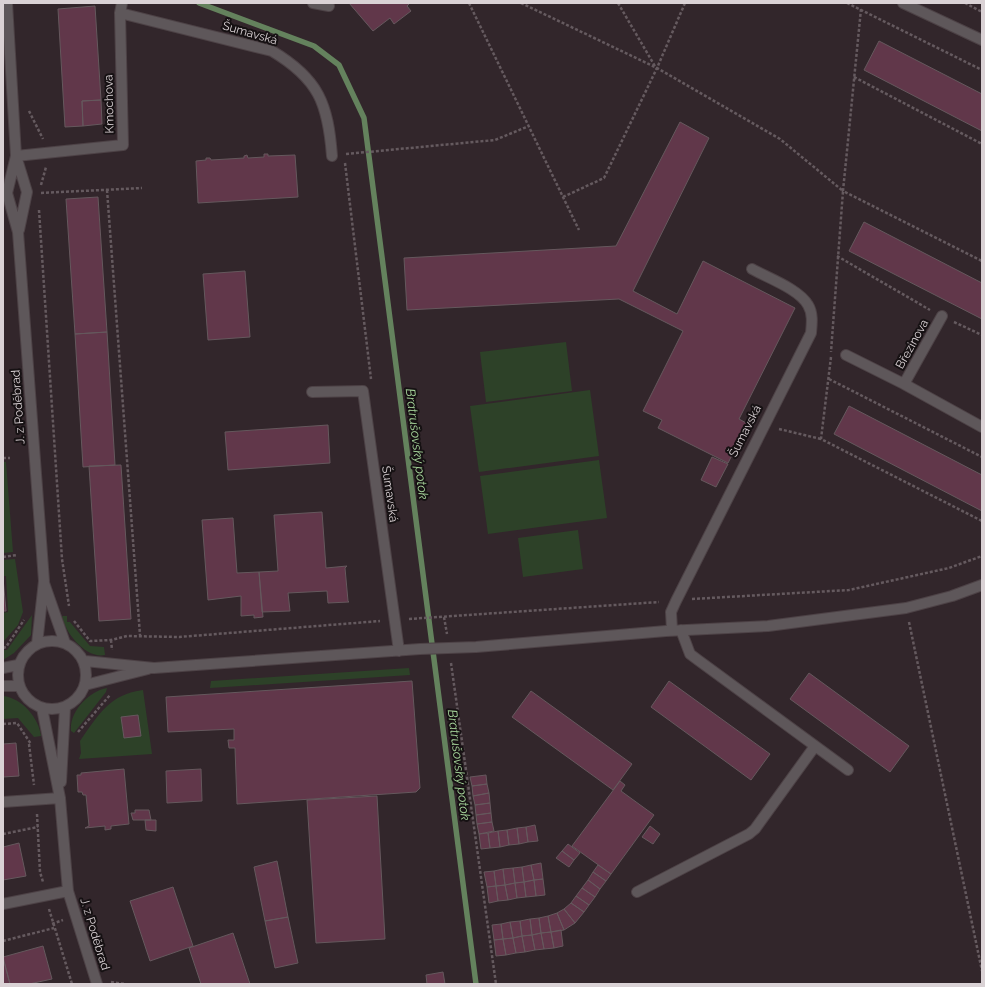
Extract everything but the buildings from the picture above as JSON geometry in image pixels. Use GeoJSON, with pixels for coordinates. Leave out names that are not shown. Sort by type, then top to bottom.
{"type":"FeatureCollection","features":[{"type":"Feature","properties":{"kind":"street","name":"J. z Poděbrad"},"geometry":{"type":"LineString","coordinates":[[8,3],[16,156],[27,192],[18,232]]}},
{"type":"Feature","properties":{"kind":"street"},"geometry":{"type":"LineString","coordinates":[[313,3],[329,6]]}},
{"type":"Feature","properties":{"kind":"street"},"geometry":{"type":"LineString","coordinates":[[903,3],[982,40]]}},
{"type":"Feature","properties":{"kind":"street","name":"Kmochova"},"geometry":{"type":"LineString","coordinates":[[16,156],[123,145],[121,8]]}},
{"type":"Feature","properties":{"kind":"street","name":"Šumavská"},"geometry":{"type":"LineString","coordinates":[[121,8],[272,51],[282,57],[303,74],[318,90],[326,111],[332,156]]}},
{"type":"Feature","properties":{"kind":"street","name":"J. z Poděbrad"},"geometry":{"type":"LineString","coordinates":[[16,156],[7,193],[18,232],[44,581],[37,644]]}},
{"type":"Feature","properties":{"kind":"street","name":"Šumavská"},"geometry":{"type":"LineString","coordinates":[[752,269],[801,295],[808,306],[812,318],[811,333],[763,424],[671,612],[677,630],[690,654],[848,770]]}},
{"type":"Feature","properties":{"kind":"street","name":"Březinova"},"geometry":{"type":"LineString","coordinates":[[904,384],[942,316]]}},
{"type":"Feature","properties":{"kind":"street","name":"Březinova"},"geometry":{"type":"LineString","coordinates":[[846,355],[904,384],[982,427]]}},
{"type":"Feature","properties":{"kind":"street","name":"Šumavská"},"geometry":{"type":"LineString","coordinates":[[312,392],[363,391],[399,651]]}},
{"type":"Feature","properties":{"kind":"street","name":"J. z Poděbrad"},"geometry":{"type":"LineString","coordinates":[[44,581],[65,643]]}},
{"type":"Feature","properties":{"kind":"street"},"geometry":{"type":"LineString","coordinates":[[84,661],[154,668],[420,649],[476,648],[677,630],[768,626],[906,608],[952,596],[982,585]]}},
{"type":"Feature","properties":{"kind":"street"},"geometry":{"type":"LineString","coordinates":[[48,641],[65,643],[72,646],[84,661],[86,668],[85,685],[73,702],[65,707],[54,710],[42,708],[32,704],[24,696],[19,686],[17,676],[18,666],[26,653],[37,644],[48,641]]}},
{"type":"Feature","properties":{"kind":"street"},"geometry":{"type":"LineString","coordinates":[[3,668],[18,666]]}},
{"type":"Feature","properties":{"kind":"street"},"geometry":{"type":"LineString","coordinates":[[85,685],[154,668]]}},
{"type":"Feature","properties":{"kind":"street"},"geometry":{"type":"LineString","coordinates":[[3,686],[19,686]]}},
{"type":"Feature","properties":{"kind":"street","name":"J. z Poděbrad"},"geometry":{"type":"LineString","coordinates":[[60,798],[65,707]]}},
{"type":"Feature","properties":{"kind":"street","name":"J. z Poděbrad"},"geometry":{"type":"LineString","coordinates":[[42,708],[60,798],[68,891],[97,984]]}},
{"type":"Feature","properties":{"kind":"street"},"geometry":{"type":"LineString","coordinates":[[637,892],[749,834],[762,822],[815,746]]}},
{"type":"Feature","properties":{"kind":"street"},"geometry":{"type":"LineString","coordinates":[[3,802],[60,798]]}},
{"type":"Feature","properties":{"kind":"street","name":"J. z Poděbrad"},"geometry":{"type":"LineString","coordinates":[[3,904],[68,891]]}},
{"type":"Feature","properties":{"kind":"path"},"geometry":{"type":"LineString","coordinates":[[469,3],[579,230]]}},
{"type":"Feature","properties":{"kind":"path"},"geometry":{"type":"LineString","coordinates":[[521,3],[657,68],[780,139],[843,191],[982,261]]}},
{"type":"Feature","properties":{"kind":"path"},"geometry":{"type":"LineString","coordinates":[[618,3],[657,68]]}},
{"type":"Feature","properties":{"kind":"path"},"geometry":{"type":"LineString","coordinates":[[563,197],[604,178],[657,68],[685,3]]}},
{"type":"Feature","properties":{"kind":"path"},"geometry":{"type":"LineString","coordinates":[[847,3],[852,4],[861,10],[982,70]]}},
{"type":"Feature","properties":{"kind":"path"},"geometry":{"type":"LineString","coordinates":[[965,3],[982,12]]}},
{"type":"Feature","properties":{"kind":"path"},"geometry":{"type":"LineString","coordinates":[[821,439],[829,379],[837,256],[861,10]]}},
{"type":"Feature","properties":{"kind":"path"},"geometry":{"type":"LineString","coordinates":[[854,77],[982,144]]}},
{"type":"Feature","properties":{"kind":"path"},"geometry":{"type":"LineString","coordinates":[[28,104],[29,111],[42,138],[48,160],[39,193],[39,200]]}},
{"type":"Feature","properties":{"kind":"path"},"geometry":{"type":"LineString","coordinates":[[355,154],[495,140],[528,126]]}},
{"type":"Feature","properties":{"kind":"path"},"geometry":{"type":"LineString","coordinates":[[39,193],[142,188]]}},
{"type":"Feature","properties":{"kind":"path"},"geometry":{"type":"LineString","coordinates":[[107,190],[140,635]]}},
{"type":"Feature","properties":{"kind":"path"},"geometry":{"type":"LineString","coordinates":[[39,208],[61,551],[69,612]]}},
{"type":"Feature","properties":{"kind":"path"},"geometry":{"type":"LineString","coordinates":[[837,256],[942,316],[982,336]]}},
{"type":"Feature","properties":{"kind":"path"},"geometry":{"type":"LineString","coordinates":[[829,379],[982,457]]}},
{"type":"Feature","properties":{"kind":"path"},"geometry":{"type":"LineString","coordinates":[[763,424],[821,439],[982,521]]}},
{"type":"Feature","properties":{"kind":"path"},"geometry":{"type":"LineString","coordinates":[[3,458],[10,458]]}},
{"type":"Feature","properties":{"kind":"path"},"geometry":{"type":"LineString","coordinates":[[3,557],[17,556]]}},
{"type":"Feature","properties":{"kind":"path"},"geometry":{"type":"LineString","coordinates":[[415,619],[849,590],[949,568],[982,556]]}},
{"type":"Feature","properties":{"kind":"path"},"geometry":{"type":"LineString","coordinates":[[906,608],[982,971]]}},
{"type":"Feature","properties":{"kind":"path"},"geometry":{"type":"LineString","coordinates":[[3,648],[6,647],[27,616]]}},
{"type":"Feature","properties":{"kind":"path"},"geometry":{"type":"LineString","coordinates":[[70,616],[90,641],[111,640],[127,636],[140,635],[179,637],[394,620]]}},
{"type":"Feature","properties":{"kind":"path"},"geometry":{"type":"LineString","coordinates":[[443,617],[447,638]]}},
{"type":"Feature","properties":{"kind":"path"},"geometry":{"type":"LineString","coordinates":[[450,661],[496,984]]}},
{"type":"Feature","properties":{"kind":"path"},"geometry":{"type":"LineString","coordinates":[[74,736],[105,698],[115,691]]}},
{"type":"Feature","properties":{"kind":"path"},"geometry":{"type":"LineString","coordinates":[[3,724],[17,723],[24,731],[30,744],[38,827],[40,872],[54,928],[72,984]]}},
{"type":"Feature","properties":{"kind":"path"},"geometry":{"type":"LineString","coordinates":[[30,744],[35,744]]}},
{"type":"Feature","properties":{"kind":"path"},"geometry":{"type":"LineString","coordinates":[[3,834],[38,827]]}},
{"type":"Feature","properties":{"kind":"path"},"geometry":{"type":"LineString","coordinates":[[3,941],[54,928]]}},
{"type":"Feature","properties":{"kind":"path"},"geometry":{"type":"LineString","coordinates":[[109,974],[112,983],[125,984]]}},
{"type":"Feature","properties":{"kind":"green space"},"geometry":{"type":"Polygon","coordinates":[[[566,342],[572,391],[486,402],[480,352],[566,342]]]}},
{"type":"Feature","properties":{"kind":"green space"},"geometry":{"type":"Polygon","coordinates":[[[590,390],[599,456],[479,472],[470,406],[590,390]]]}},
{"type":"Feature","properties":{"kind":"green space"},"geometry":{"type":"Polygon","coordinates":[[[599,460],[607,518],[488,534],[480,476],[599,460]]]}},
{"type":"Feature","properties":{"kind":"green space"},"geometry":{"type":"Polygon","coordinates":[[[3,462],[6,462],[13,552],[3,553],[3,462]]]}},
{"type":"Feature","properties":{"kind":"green space"},"geometry":{"type":"Polygon","coordinates":[[[578,530],[583,569],[523,577],[518,538],[578,530]]]}},
{"type":"Feature","properties":{"kind":"green space"},"geometry":{"type":"Polygon","coordinates":[[[15,559],[23,612],[18,625],[3,642],[3,613],[8,612],[6,576],[3,576],[3,560],[15,559]]]}},
{"type":"Feature","properties":{"kind":"green space"},"geometry":{"type":"Polygon","coordinates":[[[32,615],[31,635],[14,653],[3,660],[3,650],[7,650],[32,615]]]}},
{"type":"Feature","properties":{"kind":"green space"},"geometry":{"type":"Polygon","coordinates":[[[62,616],[67,616],[67,622],[70,622],[90,646],[104,647],[105,655],[91,653],[84,649],[67,630],[62,616]]]}},
{"type":"Feature","properties":{"kind":"green space"},"geometry":{"type":"Polygon","coordinates":[[[409,668],[410,675],[210,688],[211,681],[409,668]]]}},
{"type":"Feature","properties":{"kind":"green space"},"geometry":{"type":"Polygon","coordinates":[[[107,688],[106,692],[74,733],[71,731],[73,717],[87,698],[100,690],[107,688]]]}},
{"type":"Feature","properties":{"kind":"green space"},"geometry":{"type":"Polygon","coordinates":[[[143,690],[152,754],[79,759],[81,753],[80,741],[99,714],[113,701],[122,696],[143,690]]]}},
{"type":"Feature","properties":{"kind":"green space"},"geometry":{"type":"Polygon","coordinates":[[[3,696],[17,701],[28,710],[37,722],[41,736],[34,737],[18,718],[3,719],[3,696]]]}},
{"type":"Feature","properties":{"kind":"waterway","name":"Bratrušovský potok"},"geometry":{"type":"LineString","coordinates":[[199,3],[314,46],[339,65],[364,118],[476,984]]}}]}
